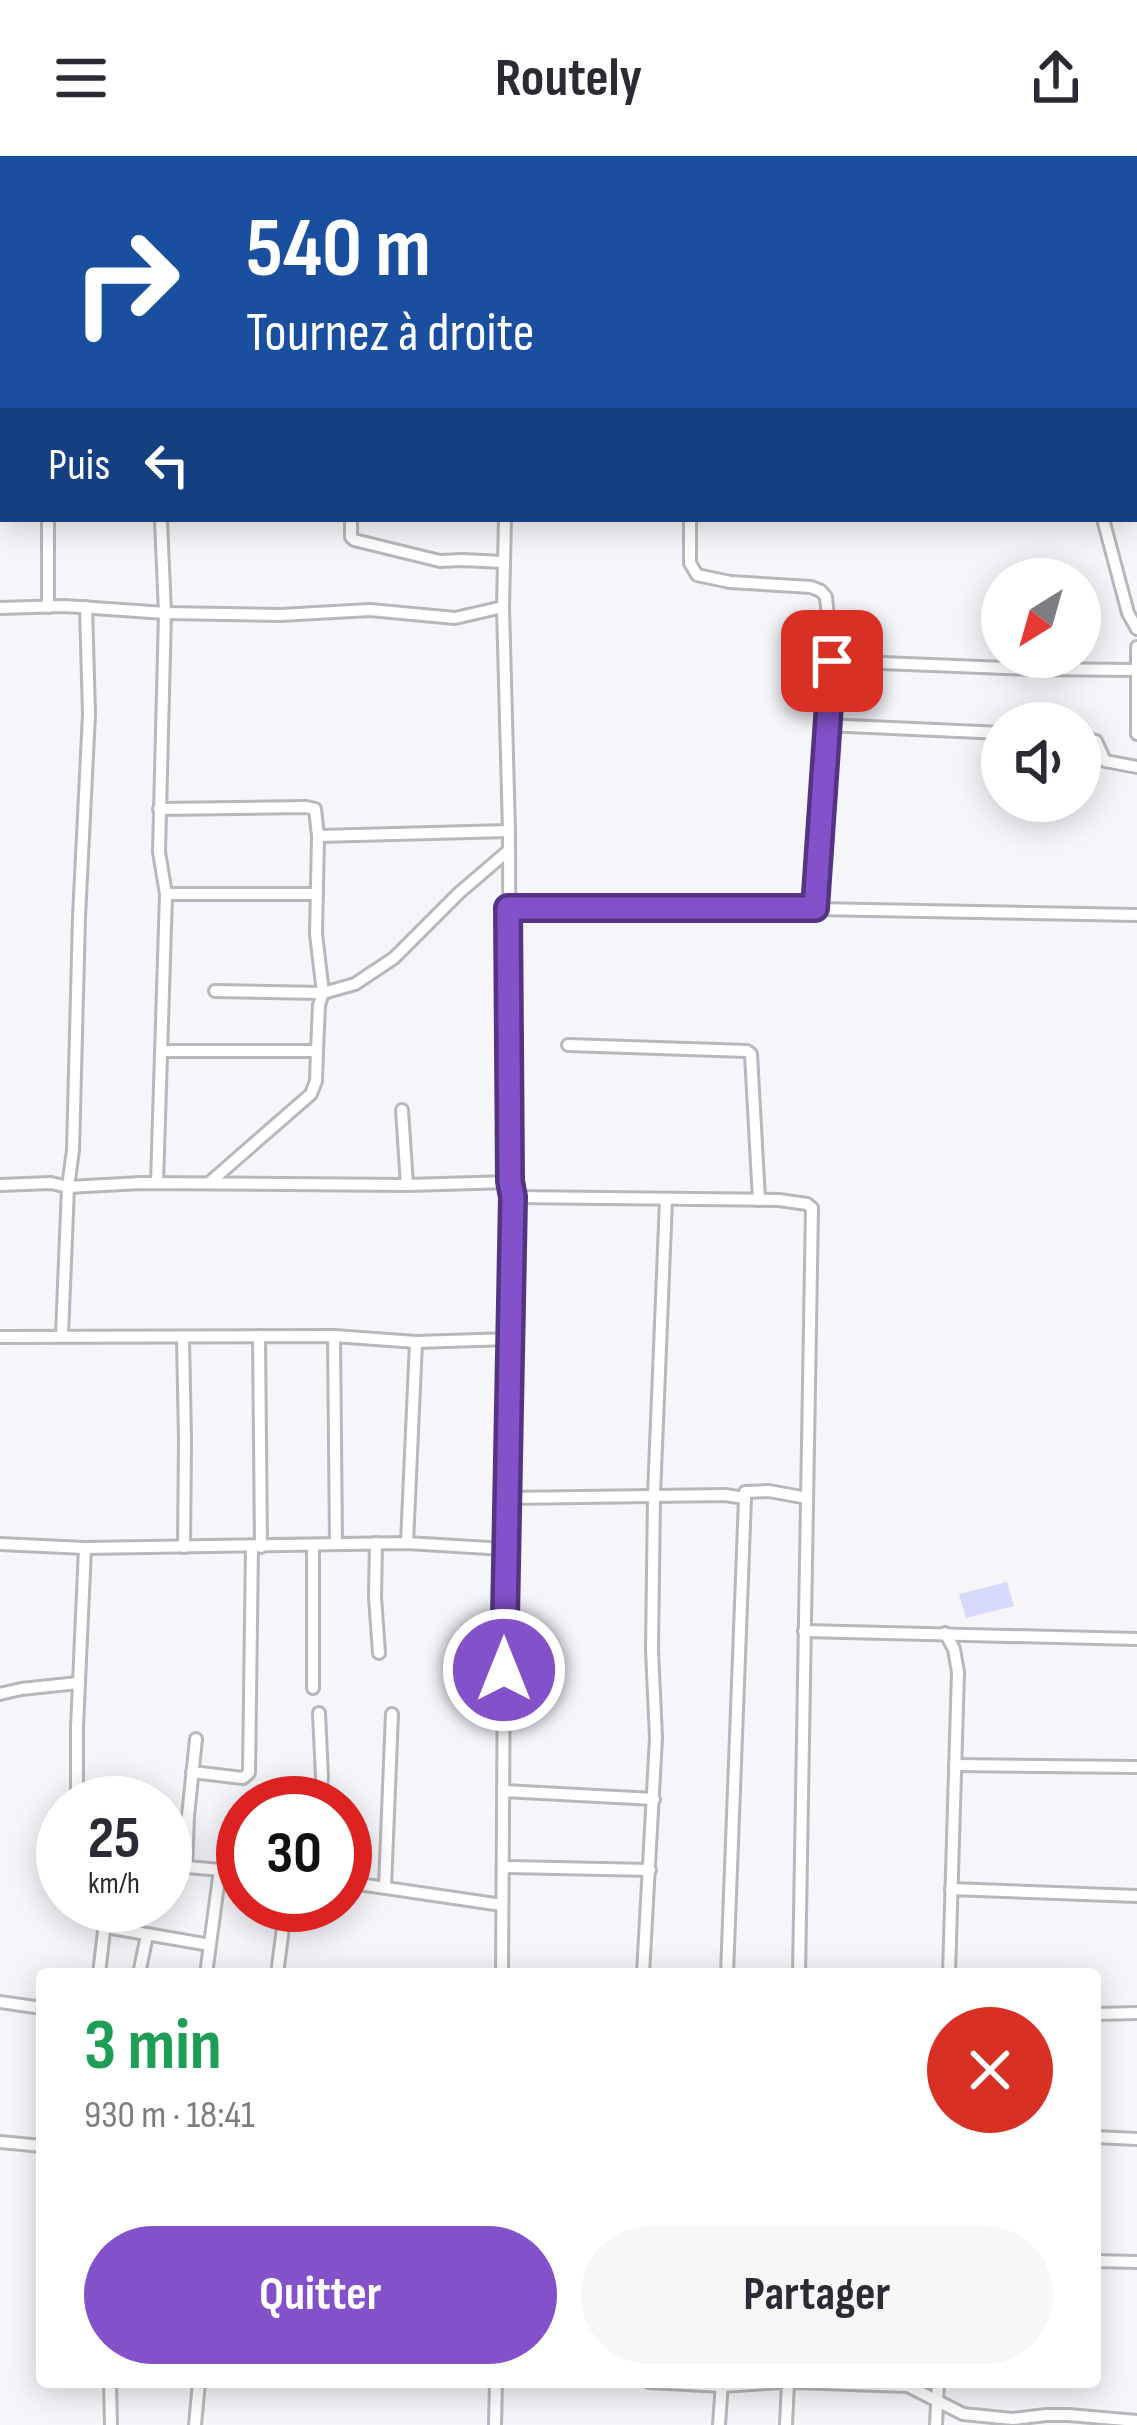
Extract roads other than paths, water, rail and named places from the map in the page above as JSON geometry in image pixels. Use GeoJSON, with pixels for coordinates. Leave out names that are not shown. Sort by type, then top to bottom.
{"type":"FeatureCollection","features":[{"type":"Feature","properties":{"kind":"street"},"geometry":{"type":"LineString","coordinates":[[48,522],[48,607]]}},
{"type":"Feature","properties":{"kind":"street"},"geometry":{"type":"LineString","coordinates":[[157,1183],[166,894],[158,852],[165,613],[161,522]]}},
{"type":"Feature","properties":{"kind":"street"},"geometry":{"type":"LineString","coordinates":[[351,522],[354,541],[440,561],[504,562]]}},
{"type":"Feature","properties":{"kind":"street"},"geometry":{"type":"LineString","coordinates":[[502,1968],[505,1498],[513,1197],[503,607],[506,522]]}},
{"type":"Feature","properties":{"kind":"street"},"geometry":{"type":"LineString","coordinates":[[690,522],[690,563],[701,577],[803,586],[826,597],[832,661],[815,908]]}},
{"type":"Feature","properties":{"kind":"street"},"geometry":{"type":"LineString","coordinates":[[1104,522],[1128,613],[1137,629]]}},
{"type":"Feature","properties":{"kind":"street"},"geometry":{"type":"LineString","coordinates":[[0,608],[280,615],[370,610],[455,618],[503,607]]}},
{"type":"Feature","properties":{"kind":"street"},"geometry":{"type":"LineString","coordinates":[[62,1335],[89,714],[86,608]]}},
{"type":"Feature","properties":{"kind":"street"},"geometry":{"type":"LineString","coordinates":[[1137,647],[1137,734]]}},
{"type":"Feature","properties":{"kind":"street"},"geometry":{"type":"LineString","coordinates":[[832,661],[1136,670]]}},
{"type":"Feature","properties":{"kind":"street"},"geometry":{"type":"LineString","coordinates":[[825,725],[981,732]]}},
{"type":"Feature","properties":{"kind":"street"},"geometry":{"type":"LineString","coordinates":[[1101,757],[1137,767]]}},
{"type":"Feature","properties":{"kind":"street"},"geometry":{"type":"LineString","coordinates":[[159,808],[311,807],[317,812],[316,934],[322,993],[316,1082],[311,1094],[209,1184]]}},
{"type":"Feature","properties":{"kind":"street"},"geometry":{"type":"LineString","coordinates":[[318,836],[508,831]]}},
{"type":"Feature","properties":{"kind":"street"},"geometry":{"type":"LineString","coordinates":[[215,991],[322,993],[355,984],[394,958],[508,851]]}},
{"type":"Feature","properties":{"kind":"street"},"geometry":{"type":"LineString","coordinates":[[166,894],[317,893]]}},
{"type":"Feature","properties":{"kind":"street"},"geometry":{"type":"LineString","coordinates":[[508,908],[1137,915]]}},
{"type":"Feature","properties":{"kind":"street"},"geometry":{"type":"LineString","coordinates":[[568,1046],[751,1054],[759,1200]]}},
{"type":"Feature","properties":{"kind":"street"},"geometry":{"type":"LineString","coordinates":[[161,1051],[317,1052]]}},
{"type":"Feature","properties":{"kind":"street"},"geometry":{"type":"LineString","coordinates":[[402,1110],[407,1185]]}},
{"type":"Feature","properties":{"kind":"street"},"geometry":{"type":"LineString","coordinates":[[0,1185],[510,1181]]}},
{"type":"Feature","properties":{"kind":"street"},"geometry":{"type":"LineString","coordinates":[[513,1197],[759,1200],[807,1204],[813,1211],[799,1968]]}},
{"type":"Feature","properties":{"kind":"street"},"geometry":{"type":"LineString","coordinates":[[643,1968],[656,1738],[654,1495],[666,1200]]}},
{"type":"Feature","properties":{"kind":"street"},"geometry":{"type":"LineString","coordinates":[[192,1772],[243,1778],[249,1773],[259,1336]]}},
{"type":"Feature","properties":{"kind":"street"},"geometry":{"type":"LineString","coordinates":[[334,1336],[336,1544]]}},
{"type":"Feature","properties":{"kind":"street"},"geometry":{"type":"LineString","coordinates":[[0,1337],[510,1339]]}},
{"type":"Feature","properties":{"kind":"street"},"geometry":{"type":"LineString","coordinates":[[183,1338],[184,1547]]}},
{"type":"Feature","properties":{"kind":"street"},"geometry":{"type":"LineString","coordinates":[[407,1543],[416,1342]]}},
{"type":"Feature","properties":{"kind":"street"},"geometry":{"type":"LineString","coordinates":[[728,1968],[745,1492],[807,1498]]}},
{"type":"Feature","properties":{"kind":"street"},"geometry":{"type":"LineString","coordinates":[[505,1498],[745,1498]]}},
{"type":"Feature","properties":{"kind":"street"},"geometry":{"type":"LineString","coordinates":[[376,1543],[379,1653]]}},
{"type":"Feature","properties":{"kind":"street"},"geometry":{"type":"LineString","coordinates":[[0,1544],[85,1548],[407,1543],[505,1549]]}},
{"type":"Feature","properties":{"kind":"street"},"geometry":{"type":"LineString","coordinates":[[313,1545],[313,1688]]}},
{"type":"Feature","properties":{"kind":"street"},"geometry":{"type":"LineString","coordinates":[[77,1776],[85,1548]]}},
{"type":"Feature","properties":{"kind":"street"},"geometry":{"type":"LineString","coordinates":[[804,1631],[1137,1639]]}},
{"type":"Feature","properties":{"kind":"street"},"geometry":{"type":"LineString","coordinates":[[945,1633],[958,1672],[949,1968]]}},
{"type":"Feature","properties":{"kind":"street"},"geometry":{"type":"LineString","coordinates":[[0,1694],[79,1683]]}},
{"type":"Feature","properties":{"kind":"street"},"geometry":{"type":"LineString","coordinates":[[319,1713],[322,1776]]}},
{"type":"Feature","properties":{"kind":"street"},"geometry":{"type":"LineString","coordinates":[[385,1887],[392,1714]]}},
{"type":"Feature","properties":{"kind":"street"},"geometry":{"type":"LineString","coordinates":[[192,1776],[196,1739]]}},
{"type":"Feature","properties":{"kind":"street"},"geometry":{"type":"LineString","coordinates":[[955,1765],[1137,1767]]}},
{"type":"Feature","properties":{"kind":"street"},"geometry":{"type":"LineString","coordinates":[[503,1790],[654,1799]]}},
{"type":"Feature","properties":{"kind":"street"},"geometry":{"type":"LineString","coordinates":[[503,1867],[650,1870]]}},
{"type":"Feature","properties":{"kind":"street"},"geometry":{"type":"LineString","coordinates":[[372,1885],[502,1905]]}},
{"type":"Feature","properties":{"kind":"street"},"geometry":{"type":"LineString","coordinates":[[951,1889],[1137,1896]]}},
{"type":"Feature","properties":{"kind":"street"},"geometry":{"type":"LineString","coordinates":[[207,1968],[216,1900]]}},
{"type":"Feature","properties":{"kind":"street"},"geometry":{"type":"LineString","coordinates":[[100,1968],[105,1932]]}},
{"type":"Feature","properties":{"kind":"street"},"geometry":{"type":"LineString","coordinates":[[132,1932],[210,1945]]}},
{"type":"Feature","properties":{"kind":"street"},"geometry":{"type":"LineString","coordinates":[[278,1968],[282,1932]]}},
{"type":"Feature","properties":{"kind":"street"},"geometry":{"type":"LineString","coordinates":[[140,1968],[147,1935]]}},
{"type":"Feature","properties":{"kind":"street"},"geometry":{"type":"LineString","coordinates":[[0,2002],[36,2007]]}},
{"type":"Feature","properties":{"kind":"street"},"geometry":{"type":"LineString","coordinates":[[1101,2014],[1137,2013]]}},
{"type":"Feature","properties":{"kind":"street"},"geometry":{"type":"LineString","coordinates":[[1101,2137],[1137,2139]]}},
{"type":"Feature","properties":{"kind":"street"},"geometry":{"type":"LineString","coordinates":[[0,2142],[36,2145]]}},
{"type":"Feature","properties":{"kind":"street"},"geometry":{"type":"LineString","coordinates":[[1101,2261],[1137,2262]]}},
{"type":"Feature","properties":{"kind":"street"},"geometry":{"type":"LineString","coordinates":[[110,2388],[111,2425]]}},
{"type":"Feature","properties":{"kind":"street"},"geometry":{"type":"LineString","coordinates":[[194,2425],[198,2388]]}},
{"type":"Feature","properties":{"kind":"street"},"geometry":{"type":"LineString","coordinates":[[495,2425],[496,2388]]}},
{"type":"Feature","properties":{"kind":"street"},"geometry":{"type":"LineString","coordinates":[[719,2425],[722,2388]]}},
{"type":"Feature","properties":{"kind":"street"},"geometry":{"type":"LineString","coordinates":[[786,2425],[788,2388]]}},
{"type":"Feature","properties":{"kind":"street"},"geometry":{"type":"LineString","coordinates":[[912,2388],[963,2414],[1137,2421]]}},
{"type":"Feature","properties":{"kind":"street"},"geometry":{"type":"LineString","coordinates":[[936,2425],[938,2388]]}}]}
